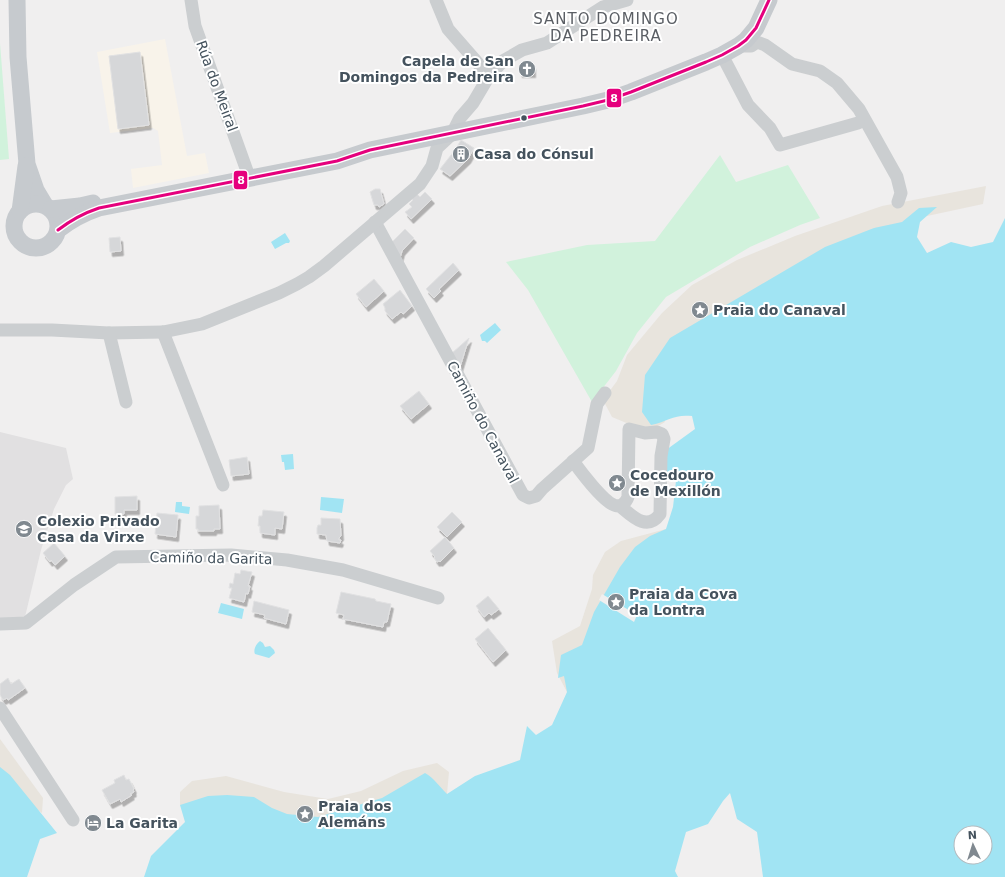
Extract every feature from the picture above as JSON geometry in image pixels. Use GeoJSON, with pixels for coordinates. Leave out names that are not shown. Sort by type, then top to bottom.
{"type":"FeatureCollection","features":[{"type":"Feature","properties":{"kind":"main road"},"geometry":{"type":"LineString","coordinates":[[0,231],[28,246],[35,248],[43,247],[50,243],[58,230],[56,215],[48,207],[36,190],[27,164],[18,57],[17,0]]}},
{"type":"Feature","properties":{"kind":"main road"},"geometry":{"type":"LineString","coordinates":[[12,216],[30,204],[38,204],[48,207],[80,206],[176,189],[278,168],[285,163],[332,154],[370,150],[452,134],[608,100],[722,55],[742,43],[756,28],[769,0]]}},
{"type":"Feature","properties":{"kind":"main road"},"geometry":{"type":"LineString","coordinates":[[239,175],[337,161],[370,150]]}},
{"type":"Feature","properties":{"kind":"main road"},"geometry":{"type":"LineString","coordinates":[[19,240],[14,229],[12,216],[27,164]]}},
{"type":"Feature","properties":{"kind":"main road"},"geometry":{"type":"LineString","coordinates":[[58,230],[84,213],[99,208],[137,201],[176,189]]}},
{"type":"Feature","properties":{"kind":"street","name":"Rúa do Meiral"},"geometry":{"type":"LineString","coordinates":[[191,0],[196,26],[239,175]]}},
{"type":"Feature","properties":{"kind":"street"},"geometry":{"type":"LineString","coordinates":[[436,0],[448,29],[489,76]]}},
{"type":"Feature","properties":{"kind":"street"},"geometry":{"type":"LineString","coordinates":[[0,330],[45,330],[109,333],[163,332],[202,324],[297,284],[324,266],[420,184],[432,166],[438,148],[452,134],[460,118],[473,104],[489,76],[503,61],[522,50],[547,43],[603,7],[627,0]]}},
{"type":"Feature","properties":{"kind":"street"},"geometry":{"type":"LineString","coordinates":[[742,43],[751,46],[757,42],[765,45],[792,64],[820,71],[837,83],[859,109],[897,177],[901,193],[898,202]]}},
{"type":"Feature","properties":{"kind":"street"},"geometry":{"type":"LineString","coordinates":[[722,55],[748,105],[770,128],[780,145],[858,123]]}},
{"type":"Feature","properties":{"kind":"street","name":"Camiño do Canaval"},"geometry":{"type":"LineString","coordinates":[[375,222],[523,495],[530,498],[536,496],[588,448],[597,404],[605,392]]}},
{"type":"Feature","properties":{"kind":"street"},"geometry":{"type":"LineString","coordinates":[[163,332],[224,485]]}},
{"type":"Feature","properties":{"kind":"street"},"geometry":{"type":"LineString","coordinates":[[109,333],[126,402]]}},
{"type":"Feature","properties":{"kind":"street"},"geometry":{"type":"LineString","coordinates":[[573,461],[588,481],[606,499],[614,506],[620,506],[626,503],[628,497],[629,430],[645,433],[657,432],[662,434],[664,439],[661,456],[660,514],[656,520],[647,523],[633,518],[620,506]]}},
{"type":"Feature","properties":{"kind":"street","name":"Camiño da Garita"},"geometry":{"type":"LineString","coordinates":[[0,624],[26,623],[74,585],[116,557],[231,555],[287,560],[343,570],[438,598]]}},
{"type":"Feature","properties":{"kind":"street"},"geometry":{"type":"LineString","coordinates":[[0,708],[73,820]]}},
{"type":"Feature","properties":{"kind":"shaded area"},"geometry":{"type":"Polygon","coordinates":[[[165,39],[187,156],[205,153],[209,173],[133,188],[131,169],[162,165],[158,131],[153,128],[110,133],[97,52],[165,39]]]}},
{"type":"Feature","properties":{"kind":"shaded area","name":"Colexio Privado Casa da Virxe"},"geometry":{"type":"Polygon","coordinates":[[[0,432],[66,448],[73,479],[66,485],[54,509],[41,550],[24,621],[0,621],[0,432]]]}},
{"type":"Feature","properties":{"kind":"green space"},"geometry":{"type":"Polygon","coordinates":[[[0,43],[9,159],[0,160],[0,43]]]}},
{"type":"Feature","properties":{"kind":"green space"},"geometry":{"type":"Polygon","coordinates":[[[720,155],[736,182],[788,165],[820,218],[750,247],[666,297],[637,333],[616,371],[592,402],[528,290],[506,262],[587,245],[655,241],[720,155]]]}},
{"type":"Feature","properties":{"kind":"sand","name":"Praia do Canaval"},"geometry":{"type":"Polygon","coordinates":[[[986,186],[983,204],[913,219],[658,401],[665,422],[648,432],[612,417],[603,400],[617,381],[627,355],[662,313],[692,285],[737,260],[795,236],[882,206],[986,186]]]}},
{"type":"Feature","properties":{"kind":"sand","name":"Praia da Cova da Lontra"},"geometry":{"type":"Polygon","coordinates":[[[666,529],[567,692],[557,673],[552,641],[580,626],[592,589],[593,575],[605,552],[621,541],[666,529]]]}},
{"type":"Feature","properties":{"kind":"sand"},"geometry":{"type":"Polygon","coordinates":[[[0,739],[43,798],[42,813],[0,781],[0,739]]]}},
{"type":"Feature","properties":{"kind":"sand","name":"Praia dos Alemáns"},"geometry":{"type":"Polygon","coordinates":[[[437,763],[449,772],[447,794],[359,848],[180,805],[180,792],[192,781],[226,776],[284,792],[328,799],[361,791],[403,771],[437,763]]]}},
{"type":"Feature","properties":{"kind":"water"},"geometry":{"type":"Polygon","coordinates":[[[937,207],[920,222],[917,237],[927,253],[951,242],[971,247],[993,242],[1005,218],[1005,877],[763,877],[757,832],[737,819],[730,793],[708,824],[686,832],[675,871],[678,877],[144,877],[151,856],[185,822],[180,805],[208,796],[227,795],[254,797],[272,808],[287,814],[318,817],[382,798],[425,773],[447,794],[475,776],[520,760],[527,726],[536,735],[552,725],[567,692],[564,676],[558,678],[561,655],[582,645],[594,612],[620,567],[635,547],[650,536],[666,529],[673,507],[676,481],[661,471],[666,450],[695,429],[692,416],[676,417],[651,425],[642,412],[645,375],[670,338],[825,247],[874,228],[902,222],[919,208],[937,207]]]}},
{"type":"Feature","properties":{"kind":"water"},"geometry":{"type":"Polygon","coordinates":[[[285,233],[290,241],[289,243],[275,249],[271,242],[285,233]]]}},
{"type":"Feature","properties":{"kind":"water"},"geometry":{"type":"Polygon","coordinates":[[[495,323],[501,330],[487,343],[482,341],[480,335],[495,323]]]}},
{"type":"Feature","properties":{"kind":"water"},"geometry":{"type":"Polygon","coordinates":[[[293,454],[294,469],[285,470],[281,455],[293,454]]]}},
{"type":"Feature","properties":{"kind":"water"},"geometry":{"type":"Polygon","coordinates":[[[321,497],[344,499],[342,513],[320,510],[321,497]]]}},
{"type":"Feature","properties":{"kind":"water"},"geometry":{"type":"Polygon","coordinates":[[[176,502],[182,502],[182,506],[190,507],[189,514],[175,512],[176,502]]]}},
{"type":"Feature","properties":{"kind":"water"},"geometry":{"type":"Polygon","coordinates":[[[221,603],[244,609],[242,619],[218,613],[221,603]]]}},
{"type":"Feature","properties":{"kind":"water"},"geometry":{"type":"Polygon","coordinates":[[[260,641],[265,647],[270,646],[274,650],[275,653],[269,658],[255,654],[255,647],[260,641]]]}},
{"type":"Feature","properties":{"kind":"water"},"geometry":{"type":"Polygon","coordinates":[[[0,767],[10,775],[57,833],[40,839],[27,877],[0,877],[0,767]]]}},
{"type":"Feature","properties":{"kind":"pier"},"geometry":{"type":"Polygon","coordinates":[[[602,594],[637,615],[634,622],[599,600],[602,594]]]}},
{"type":"Feature","properties":{"kind":"building"},"geometry":{"type":"Polygon","coordinates":[[[140,52],[149,125],[118,129],[109,56],[140,52]]]}},
{"type":"Feature","properties":{"kind":"building","name":"Capela de San Domingos da Pedreira"},"geometry":{"type":"Polygon","coordinates":[[[520,65],[533,65],[533,73],[520,73],[520,65]]]}},
{"type":"Feature","properties":{"kind":"building","name":"Casa do Cónsul"},"geometry":{"type":"Polygon","coordinates":[[[461,140],[474,148],[468,159],[450,176],[440,169],[461,140]]]}},
{"type":"Feature","properties":{"kind":"building"},"geometry":{"type":"Polygon","coordinates":[[[375,189],[380,189],[384,204],[379,207],[378,205],[374,205],[370,192],[375,189]]]}},
{"type":"Feature","properties":{"kind":"building"},"geometry":{"type":"Polygon","coordinates":[[[425,192],[432,199],[411,219],[405,212],[412,207],[409,204],[417,194],[420,197],[425,192]]]}},
{"type":"Feature","properties":{"kind":"building"},"geometry":{"type":"Polygon","coordinates":[[[405,229],[414,238],[402,251],[400,258],[392,242],[405,229]]]}},
{"type":"Feature","properties":{"kind":"building"},"geometry":{"type":"Polygon","coordinates":[[[120,237],[121,251],[110,252],[109,238],[120,237]]]}},
{"type":"Feature","properties":{"kind":"building"},"geometry":{"type":"Polygon","coordinates":[[[453,263],[459,270],[439,289],[441,291],[434,298],[426,289],[453,263]]]}},
{"type":"Feature","properties":{"kind":"building"},"geometry":{"type":"Polygon","coordinates":[[[374,279],[384,291],[366,307],[356,294],[374,279]]]}},
{"type":"Feature","properties":{"kind":"building"},"geometry":{"type":"Polygon","coordinates":[[[400,290],[412,306],[403,314],[401,312],[392,319],[385,311],[383,304],[400,290]]]}},
{"type":"Feature","properties":{"kind":"building"},"geometry":{"type":"Polygon","coordinates":[[[469,338],[460,367],[452,353],[469,338]]]}},
{"type":"Feature","properties":{"kind":"building"},"geometry":{"type":"Polygon","coordinates":[[[419,391],[429,404],[411,419],[400,406],[419,391]]]}},
{"type":"Feature","properties":{"kind":"building"},"geometry":{"type":"Polygon","coordinates":[[[247,457],[249,474],[231,476],[229,460],[247,457]]]}},
{"type":"Feature","properties":{"kind":"building"},"geometry":{"type":"Polygon","coordinates":[[[137,496],[137,510],[124,510],[124,514],[115,514],[115,497],[137,496]]]}},
{"type":"Feature","properties":{"kind":"building"},"geometry":{"type":"Polygon","coordinates":[[[219,505],[220,529],[214,529],[214,531],[198,531],[198,529],[196,529],[196,516],[199,516],[199,506],[219,505]]]}},
{"type":"Feature","properties":{"kind":"building"},"geometry":{"type":"Polygon","coordinates":[[[263,510],[284,512],[282,529],[275,528],[275,535],[260,533],[260,526],[258,526],[259,516],[262,516],[263,510]]]}},
{"type":"Feature","properties":{"kind":"building"},"geometry":{"type":"Polygon","coordinates":[[[452,512],[462,522],[447,537],[437,527],[452,512]]]}},
{"type":"Feature","properties":{"kind":"building"},"geometry":{"type":"Polygon","coordinates":[[[157,513],[178,515],[176,537],[155,534],[157,513]]]}},
{"type":"Feature","properties":{"kind":"building"},"geometry":{"type":"Polygon","coordinates":[[[321,518],[340,519],[340,543],[327,541],[326,535],[317,534],[318,525],[321,525],[321,518]]]}},
{"type":"Feature","properties":{"kind":"building"},"geometry":{"type":"Polygon","coordinates":[[[445,537],[454,548],[440,562],[437,562],[430,551],[445,537]]]}},
{"type":"Feature","properties":{"kind":"building"},"geometry":{"type":"Polygon","coordinates":[[[54,543],[65,556],[55,565],[51,560],[50,562],[43,553],[54,543]]]}},
{"type":"Feature","properties":{"kind":"building"},"geometry":{"type":"Polygon","coordinates":[[[241,570],[252,572],[248,586],[250,586],[248,594],[246,593],[244,602],[229,598],[232,588],[229,588],[230,583],[233,584],[235,573],[240,574],[241,570]]]}},
{"type":"Feature","properties":{"kind":"building"},"geometry":{"type":"Polygon","coordinates":[[[341,592],[391,604],[387,622],[384,622],[383,627],[343,619],[344,615],[336,613],[341,592]]]}},
{"type":"Feature","properties":{"kind":"building"},"geometry":{"type":"Polygon","coordinates":[[[488,596],[499,609],[491,615],[489,613],[484,617],[476,606],[488,596]]]}},
{"type":"Feature","properties":{"kind":"building"},"geometry":{"type":"Polygon","coordinates":[[[254,601],[289,610],[286,624],[264,618],[265,615],[252,612],[254,601]]]}},
{"type":"Feature","properties":{"kind":"building"},"geometry":{"type":"Polygon","coordinates":[[[488,628],[506,650],[493,662],[475,639],[488,628]]]}},
{"type":"Feature","properties":{"kind":"building"},"geometry":{"type":"Polygon","coordinates":[[[8,678],[11,684],[19,679],[25,688],[8,700],[7,698],[3,700],[0,695],[0,684],[8,678]]]}},
{"type":"Feature","properties":{"kind":"building"},"geometry":{"type":"Polygon","coordinates":[[[124,775],[126,780],[129,779],[134,792],[121,802],[120,799],[110,804],[102,790],[115,783],[114,780],[124,775]]]}},
{"type":"Feature","properties":{"kind":"transit line","name":"8"},"geometry":{"type":"LineString","coordinates":[[58,230],[78,217],[99,208],[337,161],[370,150],[608,100],[706,62],[738,46],[746,40],[756,28],[769,0]]}},
{"type":"Feature","properties":{"kind":"place","name":"Capela de San Domingos da Pedreira"},"geometry":{"type":"Point","coordinates":[527,69]}},
{"type":"Feature","properties":{"kind":"place","name":"Casa do Cónsul"},"geometry":{"type":"Point","coordinates":[461,154]}},
{"type":"Feature","properties":{"kind":"place","name":"Praia do Canaval"},"geometry":{"type":"Point","coordinates":[700,310]}},
{"type":"Feature","properties":{"kind":"place","name":"Cocedouro de Mexillón"},"geometry":{"type":"Point","coordinates":[617,483]}},
{"type":"Feature","properties":{"kind":"place","name":"Colexio Privado Casa da Virxe"},"geometry":{"type":"Point","coordinates":[24,529]}},
{"type":"Feature","properties":{"kind":"place","name":"Praia da Cova da Lontra"},"geometry":{"type":"Point","coordinates":[616,602]}},
{"type":"Feature","properties":{"kind":"place","name":"Praia dos Alemáns"},"geometry":{"type":"Point","coordinates":[305,814]}},
{"type":"Feature","properties":{"kind":"place","name":"La Garita"},"geometry":{"type":"Point","coordinates":[93,823]}},
{"type":"Feature","properties":{"kind":"district","name":"SANTO DOMINGO DA PEDREIRA"},"geometry":{"type":"Point","coordinates":[606,28]}}]}
